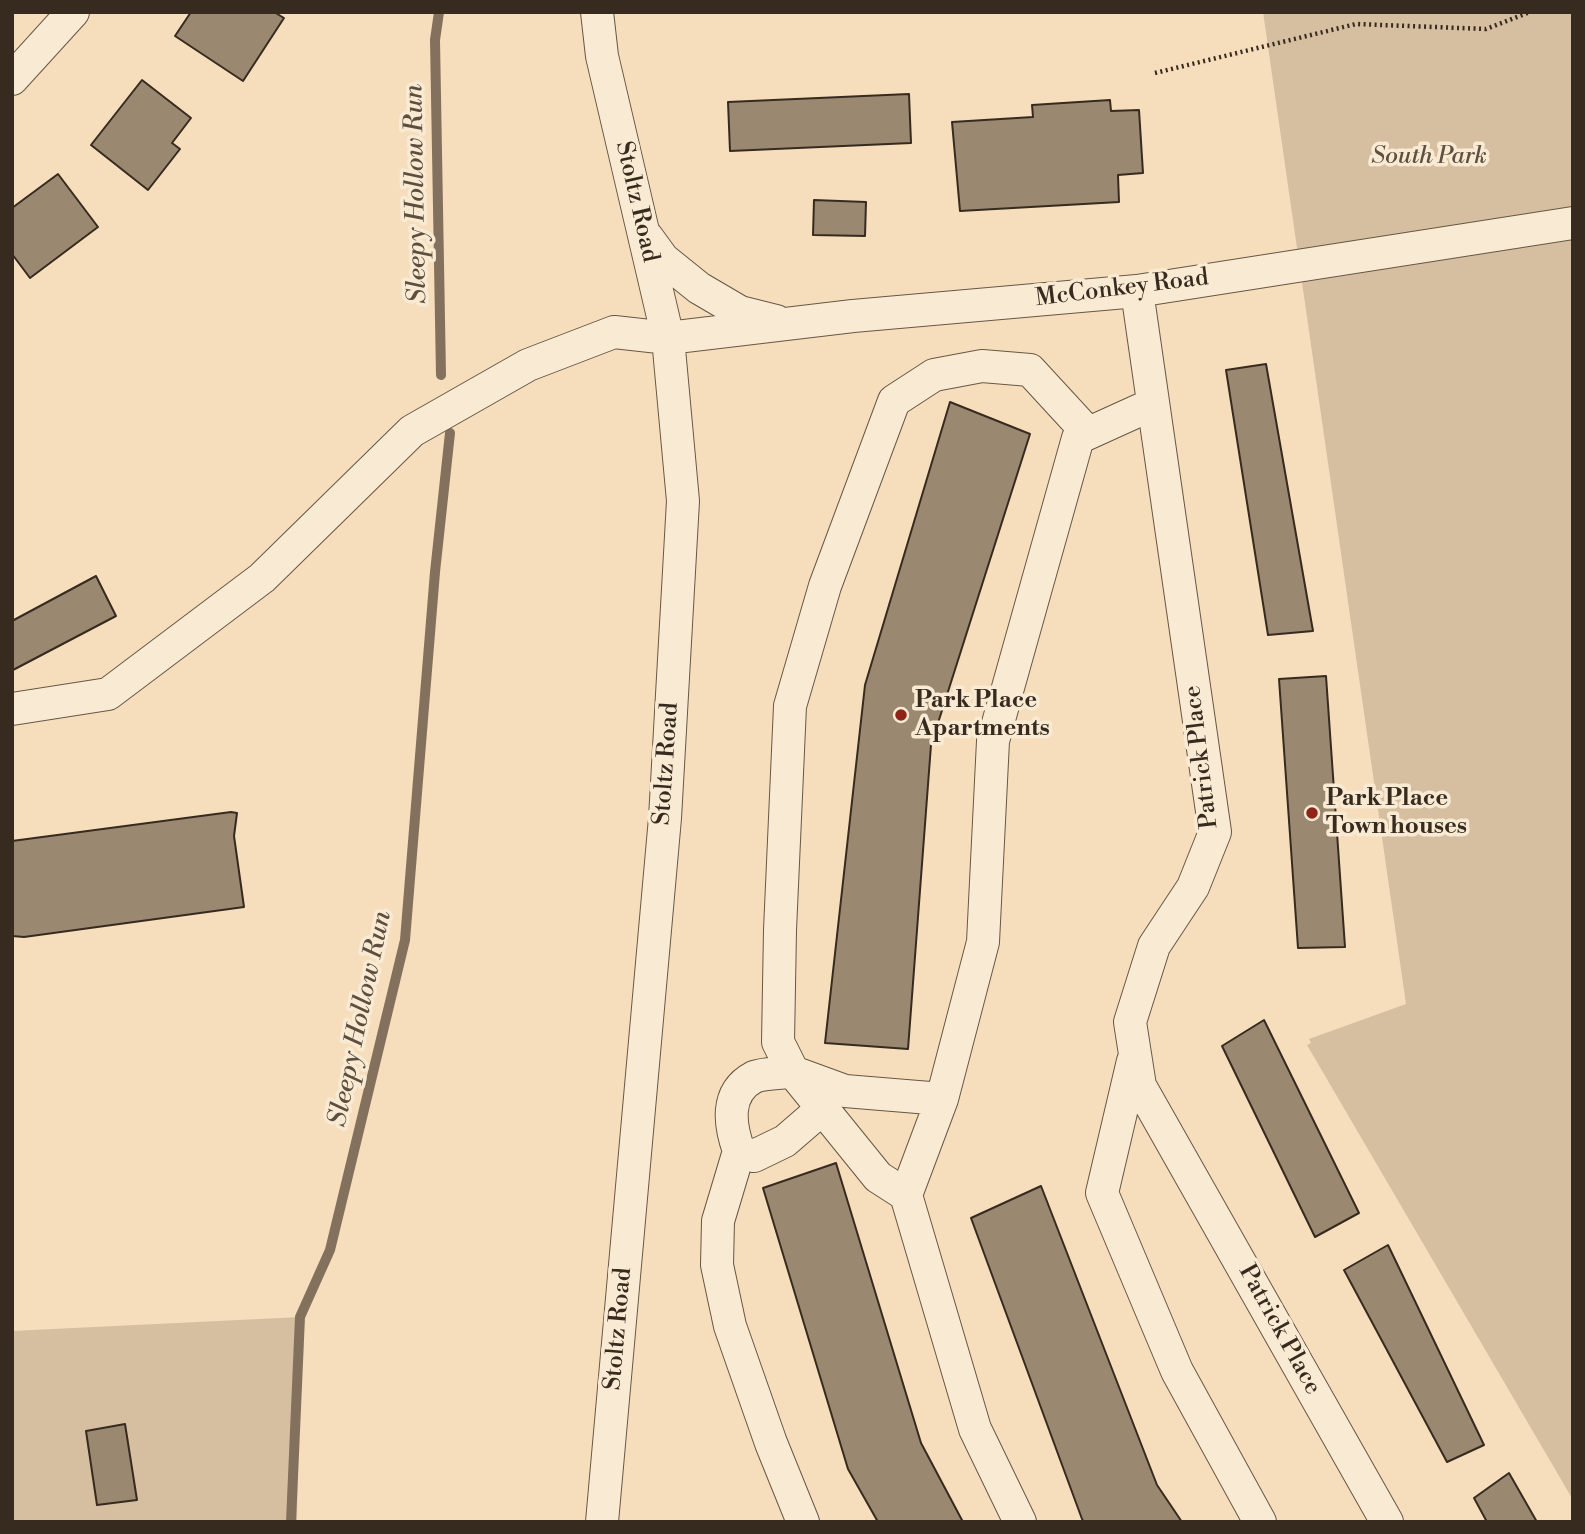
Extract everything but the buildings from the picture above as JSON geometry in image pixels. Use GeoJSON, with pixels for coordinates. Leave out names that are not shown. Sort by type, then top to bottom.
{"type":"FeatureCollection","features":[{"type":"Feature","properties":{"kind":"street"},"geometry":{"type":"LineString","coordinates":[[12,79],[74,12]]}},
{"type":"Feature","properties":{"kind":"street","name":"Stoltz Road"},"geometry":{"type":"LineString","coordinates":[[597,12],[602,56],[668,338],[683,501],[664,818],[602,1522]]}},
{"type":"Feature","properties":{"kind":"street","name":"McConkey Road"},"geometry":{"type":"LineString","coordinates":[[12,709],[108,694],[262,578],[412,431],[528,365],[614,332],[668,338],[1138,291],[1573,223]]}},
{"type":"Feature","properties":{"kind":"street"},"geometry":{"type":"LineString","coordinates":[[643,231],[663,259],[699,288],[740,312],[787,324]]}},
{"type":"Feature","properties":{"kind":"street","name":"Patrick Place"},"geometry":{"type":"LineString","coordinates":[[1138,291],[1215,832],[1193,887],[1154,946],[1130,1022],[1140,1086],[1387,1522]]}},
{"type":"Feature","properties":{"kind":"street"},"geometry":{"type":"LineString","coordinates":[[906,1195],[878,1177],[793,1072],[778,1042],[790,706],[825,586],[894,401],[934,374],[982,366],[1030,370],[1088,433]]}},
{"type":"Feature","properties":{"kind":"street"},"geometry":{"type":"LineString","coordinates":[[1020,1522],[975,1429],[906,1195],[942,1099],[983,942],[993,741],[1078,438],[1153,404]]}},
{"type":"Feature","properties":{"kind":"street"},"geometry":{"type":"LineString","coordinates":[[1135,1053],[1102,1193],[1177,1371],[1260,1522]]}},
{"type":"Feature","properties":{"kind":"street"},"geometry":{"type":"LineString","coordinates":[[803,1522],[771,1443],[730,1325],[717,1265],[718,1221],[739,1151],[730,1127],[731,1111],[738,1092],[755,1077],[793,1072],[845,1091],[942,1099]]}},
{"type":"Feature","properties":{"kind":"street"},"geometry":{"type":"LineString","coordinates":[[739,1151],[754,1156],[785,1141],[822,1109]]}},
{"type":"Feature","properties":{"kind":"path"},"geometry":{"type":"LineString","coordinates":[[1155,73],[1356,24],[1486,29],[1530,12]]}},
{"type":"Feature","properties":{"kind":"green space","name":"South Park"},"geometry":{"type":"Polygon","coordinates":[[[1263,12],[1573,12],[1573,1500],[1307,1045],[1311,1043],[1309,1039],[1406,1004],[1263,12]]]}},
{"type":"Feature","properties":{"kind":"green space"},"geometry":{"type":"Polygon","coordinates":[[[300,1317],[297,1522],[12,1522],[12,1331],[300,1317]]]}},
{"type":"Feature","properties":{"kind":"waterway","name":"Sleepy Hollow Run"},"geometry":{"type":"LineString","coordinates":[[439,12],[435,40],[441,375]]}},
{"type":"Feature","properties":{"kind":"waterway","name":"Sleepy Hollow Run"},"geometry":{"type":"LineString","coordinates":[[291,1522],[300,1317],[330,1250],[405,940],[435,572],[450,433]]}},
{"type":"Feature","properties":{"kind":"place","name":"Park Place Apartments"},"geometry":{"type":"Point","coordinates":[901,715]}},
{"type":"Feature","properties":{"kind":"place","name":"Park Place Town houses"},"geometry":{"type":"Point","coordinates":[1312,813]}}]}
